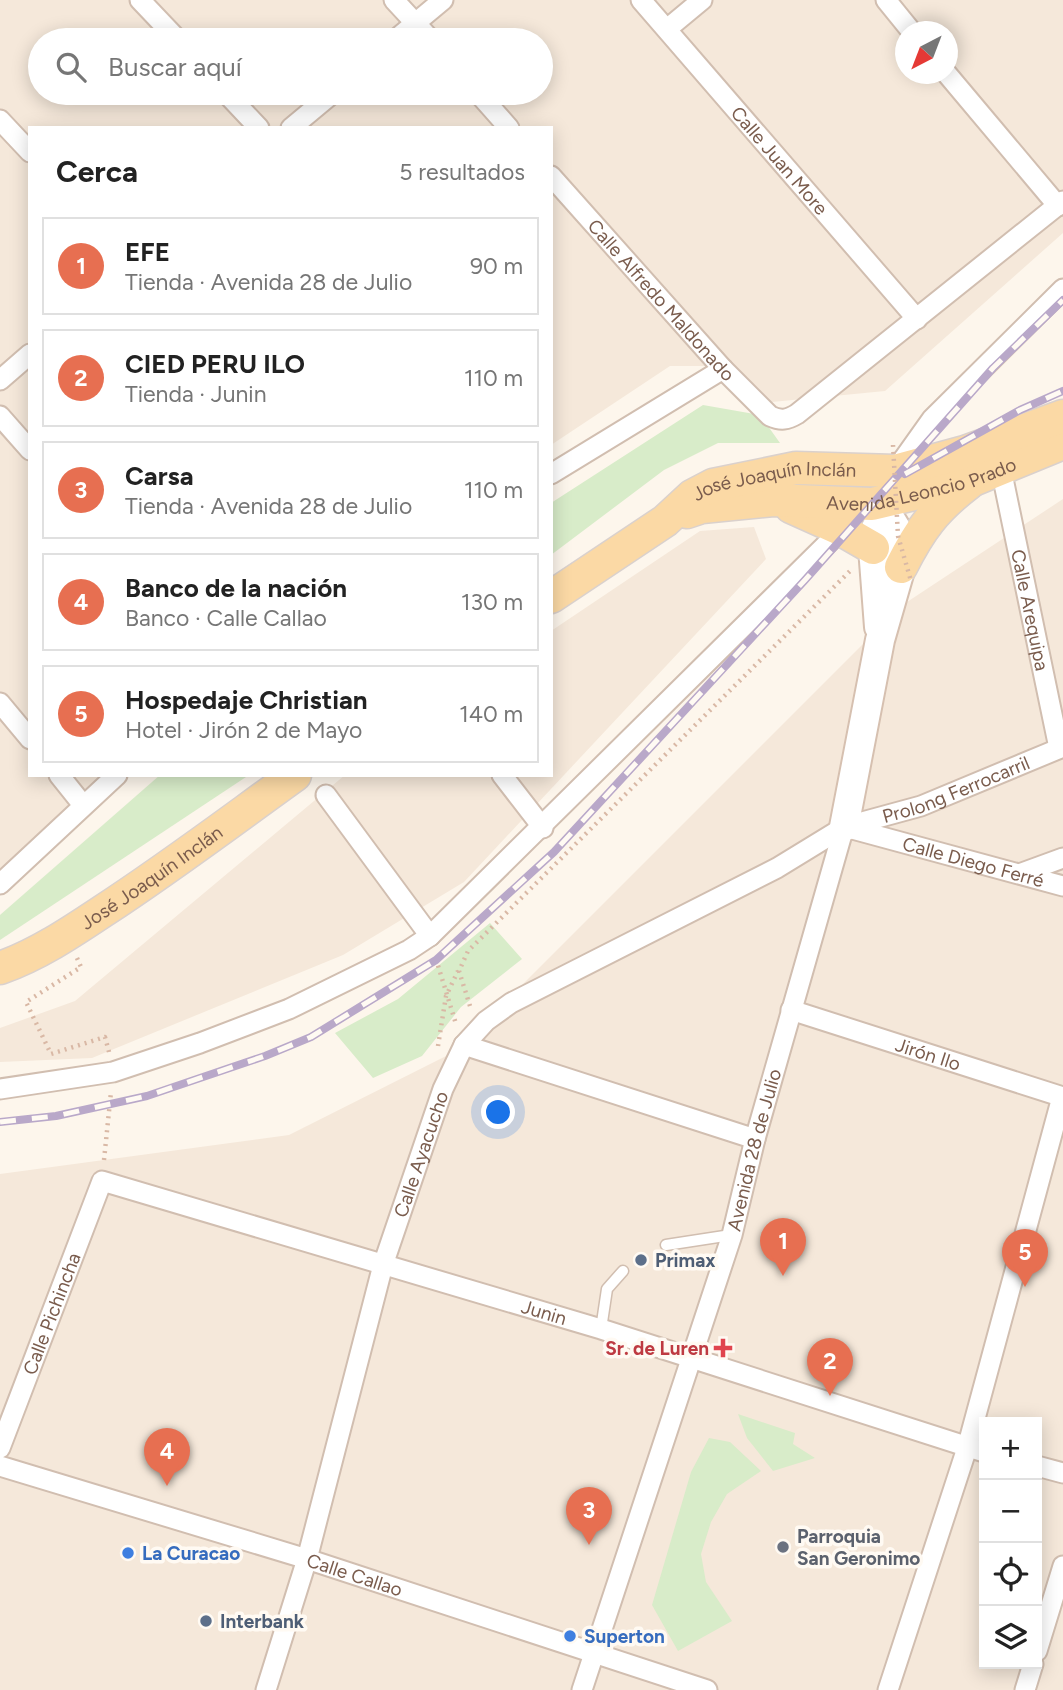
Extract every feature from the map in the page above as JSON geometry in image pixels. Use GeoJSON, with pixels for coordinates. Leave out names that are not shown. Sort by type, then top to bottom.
{"type":"FeatureCollection","features":[{"type":"Feature","properties":{"kind":"main road","name":"Avenida Leoncio Prado"},"geometry":{"type":"LineString","coordinates":[[894,458],[965,452],[1063,416]]}},
{"type":"Feature","properties":{"kind":"main road","name":"Avenida Leoncio Prado"},"geometry":{"type":"LineString","coordinates":[[773,500],[880,502],[987,475],[1063,443]]}},
{"type":"Feature","properties":{"kind":"main road","name":"José Joaquín Inclán"},"geometry":{"type":"LineString","coordinates":[[553,596],[665,521],[692,496],[713,485],[796,468],[894,458]]}},
{"type":"Feature","properties":{"kind":"main road"},"geometry":{"type":"LineString","coordinates":[[906,574],[919,530],[946,501],[987,475]]}},
{"type":"Feature","properties":{"kind":"main road","name":"José Joaquín Inclán"},"geometry":{"type":"LineString","coordinates":[[665,521],[702,507],[773,500]]}},
{"type":"Feature","properties":{"kind":"main road"},"geometry":{"type":"LineString","coordinates":[[773,500],[840,529],[873,548]]}},
{"type":"Feature","properties":{"kind":"main road","name":"José Joaquín Inclán"},"geometry":{"type":"LineString","coordinates":[[0,968],[20,961],[66,936],[292,777]]}},
{"type":"Feature","properties":{"kind":"street"},"geometry":{"type":"LineString","coordinates":[[140,0],[167,28]]}},
{"type":"Feature","properties":{"kind":"street"},"geometry":{"type":"LineString","coordinates":[[394,0],[420,28]]}},
{"type":"Feature","properties":{"kind":"street"},"geometry":{"type":"LineString","coordinates":[[410,28],[443,0]]}},
{"type":"Feature","properties":{"kind":"street","name":"Calle Juan More"},"geometry":{"type":"LineString","coordinates":[[641,0],[916,319]]}},
{"type":"Feature","properties":{"kind":"street"},"geometry":{"type":"LineString","coordinates":[[667,29],[702,0]]}},
{"type":"Feature","properties":{"kind":"street"},"geometry":{"type":"LineString","coordinates":[[886,0],[903,21]]}},
{"type":"Feature","properties":{"kind":"street"},"geometry":{"type":"LineString","coordinates":[[916,319],[1060,203],[956,84]]}},
{"type":"Feature","properties":{"kind":"street"},"geometry":{"type":"LineString","coordinates":[[237,105],[257,126]]}},
{"type":"Feature","properties":{"kind":"street"},"geometry":{"type":"LineString","coordinates":[[293,126],[319,105]]}},
{"type":"Feature","properties":{"kind":"street"},"geometry":{"type":"LineString","coordinates":[[489,105],[507,126]]}},
{"type":"Feature","properties":{"kind":"street"},"geometry":{"type":"LineString","coordinates":[[0,120],[28,150]]}},
{"type":"Feature","properties":{"kind":"street","name":"Calle Alfredo Maldonado"},"geometry":{"type":"LineString","coordinates":[[553,178],[723,369],[770,416],[778,420],[787,420],[797,414],[916,319]]}},
{"type":"Feature","properties":{"kind":"street"},"geometry":{"type":"LineString","coordinates":[[894,458],[1063,289]]}},
{"type":"Feature","properties":{"kind":"street"},"geometry":{"type":"LineString","coordinates":[[0,380],[28,356]]}},
{"type":"Feature","properties":{"kind":"street"},"geometry":{"type":"LineString","coordinates":[[555,467],[723,369]]}},
{"type":"Feature","properties":{"kind":"street"},"geometry":{"type":"LineString","coordinates":[[0,416],[28,448]]}},
{"type":"Feature","properties":{"kind":"street","name":"Avenida 28 de Julio"},"geometry":{"type":"LineString","coordinates":[[880,640],[873,548],[880,502],[894,458]]}},
{"type":"Feature","properties":{"kind":"street","name":"Calle Arequipa"},"geometry":{"type":"LineString","coordinates":[[987,475],[1061,748]]}},
{"type":"Feature","properties":{"kind":"street"},"geometry":{"type":"LineString","coordinates":[[0,1089],[113,1072],[289,1009],[409,950],[430,936],[543,828],[840,529],[880,502]]}},
{"type":"Feature","properties":{"kind":"street","name":"Avenida 28 de Julio"},"geometry":{"type":"LineString","coordinates":[[582,1690],[693,1361],[732,1235],[754,1139],[844,827],[880,640],[906,574],[896,528],[880,502]]}},
{"type":"Feature","properties":{"kind":"street"},"geometry":{"type":"LineString","coordinates":[[0,703],[28,737]]}},
{"type":"Feature","properties":{"kind":"street","name":"Prolong Ferrocarril"},"geometry":{"type":"LineString","coordinates":[[844,827],[921,806],[1061,748]]}},
{"type":"Feature","properties":{"kind":"street"},"geometry":{"type":"LineString","coordinates":[[61,777],[83,804]]}},
{"type":"Feature","properties":{"kind":"street"},"geometry":{"type":"LineString","coordinates":[[0,884],[115,777]]}},
{"type":"Feature","properties":{"kind":"street"},"geometry":{"type":"LineString","coordinates":[[504,777],[543,828]]}},
{"type":"Feature","properties":{"kind":"street"},"geometry":{"type":"LineString","coordinates":[[326,795],[430,936]]}},
{"type":"Feature","properties":{"kind":"street","name":"Calle Diego Ferré"},"geometry":{"type":"LineString","coordinates":[[844,827],[1063,886]]}},
{"type":"Feature","properties":{"kind":"street","name":"Calle Ayacucho"},"geometry":{"type":"LineString","coordinates":[[266,1690],[307,1559],[383,1265],[443,1089],[464,1045],[511,1003],[777,868],[844,827]]}},
{"type":"Feature","properties":{"kind":"street"},"geometry":{"type":"LineString","coordinates":[[1022,873],[1063,858]]}},
{"type":"Feature","properties":{"kind":"street","name":"Jirón Ilo"},"geometry":{"type":"LineString","coordinates":[[791,1010],[1063,1097]]}},
{"type":"Feature","properties":{"kind":"street"},"geometry":{"type":"LineString","coordinates":[[464,1045],[754,1139]]}},
{"type":"Feature","properties":{"kind":"street"},"geometry":{"type":"LineString","coordinates":[[888,1690],[976,1450],[1063,1097]]}},
{"type":"Feature","properties":{"kind":"street","name":"Junin"},"geometry":{"type":"LineString","coordinates":[[102,1181],[601,1329],[693,1361],[976,1450]]}},
{"type":"Feature","properties":{"kind":"street","name":"Calle Pichincha"},"geometry":{"type":"LineString","coordinates":[[0,1448],[102,1181]]}},
{"type":"Feature","properties":{"kind":"street","name":"Calle Callao"},"geometry":{"type":"LineString","coordinates":[[0,1466],[307,1559],[706,1690]]}},
{"type":"Feature","properties":{"kind":"street"},"geometry":{"type":"LineString","coordinates":[[1042,1467],[1063,1473]]}},
{"type":"Feature","properties":{"kind":"street"},"geometry":{"type":"LineString","coordinates":[[1042,1635],[1063,1566]]}},
{"type":"Feature","properties":{"kind":"street"},"geometry":{"type":"LineString","coordinates":[[1025,1690],[1031,1669]]}},
{"type":"Feature","properties":{"kind":"lane"},"geometry":{"type":"LineString","coordinates":[[666,1245],[732,1235]]}},
{"type":"Feature","properties":{"kind":"lane"},"geometry":{"type":"LineString","coordinates":[[601,1329],[607,1289],[623,1271]]}},
{"type":"Feature","properties":{"kind":"path"},"geometry":{"type":"LineString","coordinates":[[894,458],[898,536],[906,574]]}},
{"type":"Feature","properties":{"kind":"path"},"geometry":{"type":"LineString","coordinates":[[443,1089],[437,1038],[446,996],[468,951],[873,548]]}},
{"type":"Feature","properties":{"kind":"path"},"geometry":{"type":"LineString","coordinates":[[836,585],[843,582]]}},
{"type":"Feature","properties":{"kind":"path"},"geometry":{"type":"LineString","coordinates":[[66,936],[81,967],[26,1002],[51,1054],[105,1037],[113,1072],[102,1181]]}},
{"type":"Feature","properties":{"kind":"path"},"geometry":{"type":"LineString","coordinates":[[430,936],[446,996],[464,1045]]}},
{"type":"Feature","properties":{"kind":"path"},"geometry":{"type":"LineString","coordinates":[[459,971],[478,1030]]}},
{"type":"Feature","properties":{"kind":"shaded area"},"geometry":{"type":"Polygon","coordinates":[[[0,0],[1063,0],[1063,233],[885,391],[772,402],[724,366],[670,366],[553,444],[553,126],[28,126],[28,777],[99,777],[0,872],[0,0]]]}},
{"type":"Feature","properties":{"kind":"shaded area"},"geometry":{"type":"Polygon","coordinates":[[[1063,499],[1063,1690],[0,1690],[0,1174],[289,1135],[456,1051],[901,606],[1063,499]]]}},
{"type":"Feature","properties":{"kind":"shaded area"},"geometry":{"type":"Polygon","coordinates":[[[754,527],[766,559],[464,882],[343,955],[92,1058],[0,1062],[0,1028],[75,1001],[343,777],[553,777],[553,630],[700,531],[754,527]]]}},
{"type":"Feature","properties":{"kind":"green space"},"geometry":{"type":"Polygon","coordinates":[[[703,405],[760,415],[780,443],[718,443],[664,470],[553,553],[553,502],[703,405]]]}},
{"type":"Feature","properties":{"kind":"green space"},"geometry":{"type":"Polygon","coordinates":[[[158,777],[246,777],[0,940],[0,915],[158,777]]]}},
{"type":"Feature","properties":{"kind":"green space"},"geometry":{"type":"Polygon","coordinates":[[[490,923],[522,959],[461,1007],[422,1056],[373,1078],[335,1033],[398,999],[490,923]]]}},
{"type":"Feature","properties":{"kind":"green space"},"geometry":{"type":"Polygon","coordinates":[[[738,1414],[795,1433],[793,1444],[815,1458],[773,1471],[747,1438],[738,1414]]]}},
{"type":"Feature","properties":{"kind":"green space"},"geometry":{"type":"Polygon","coordinates":[[[709,1438],[730,1442],[761,1471],[727,1494],[711,1522],[701,1554],[706,1582],[732,1621],[678,1651],[652,1605],[691,1472],[709,1438]]]}},
{"type":"Feature","properties":{"kind":"railway"},"geometry":{"type":"LineString","coordinates":[[0,1122],[56,1116],[147,1096],[265,1056],[311,1037],[436,960],[554,852],[805,580],[993,368],[1063,300]]}},
{"type":"Feature","properties":{"kind":"railway"},"geometry":{"type":"LineString","coordinates":[[905,474],[1020,410],[1063,391]]}},
{"type":"Feature","properties":{"kind":"place","name":"Primax"},"geometry":{"type":"Point","coordinates":[641,1260]}},
{"type":"Feature","properties":{"kind":"place","name":"EFE"},"geometry":{"type":"Point","coordinates":[783,1276]}},
{"type":"Feature","properties":{"kind":"place","name":"Hospedaje Christian"},"geometry":{"type":"Point","coordinates":[1025,1287]}},
{"type":"Feature","properties":{"kind":"place","name":"Sr. de Luren"},"geometry":{"type":"Point","coordinates":[723,1348]}},
{"type":"Feature","properties":{"kind":"place","name":"CIED PERU ILO"},"geometry":{"type":"Point","coordinates":[830,1396]}},
{"type":"Feature","properties":{"kind":"place","name":"Banco de la nación"},"geometry":{"type":"Point","coordinates":[167,1486]}},
{"type":"Feature","properties":{"kind":"place","name":"Carsa"},"geometry":{"type":"Point","coordinates":[589,1545]}},
{"type":"Feature","properties":{"kind":"place","name":"Parroquia San Geronimo"},"geometry":{"type":"Point","coordinates":[783,1547]}},
{"type":"Feature","properties":{"kind":"place","name":"La Curacao"},"geometry":{"type":"Point","coordinates":[128,1553]}},
{"type":"Feature","properties":{"kind":"place","name":"Interbank"},"geometry":{"type":"Point","coordinates":[206,1621]}},
{"type":"Feature","properties":{"kind":"place","name":"Superton"},"geometry":{"type":"Point","coordinates":[570,1636]}}]}
